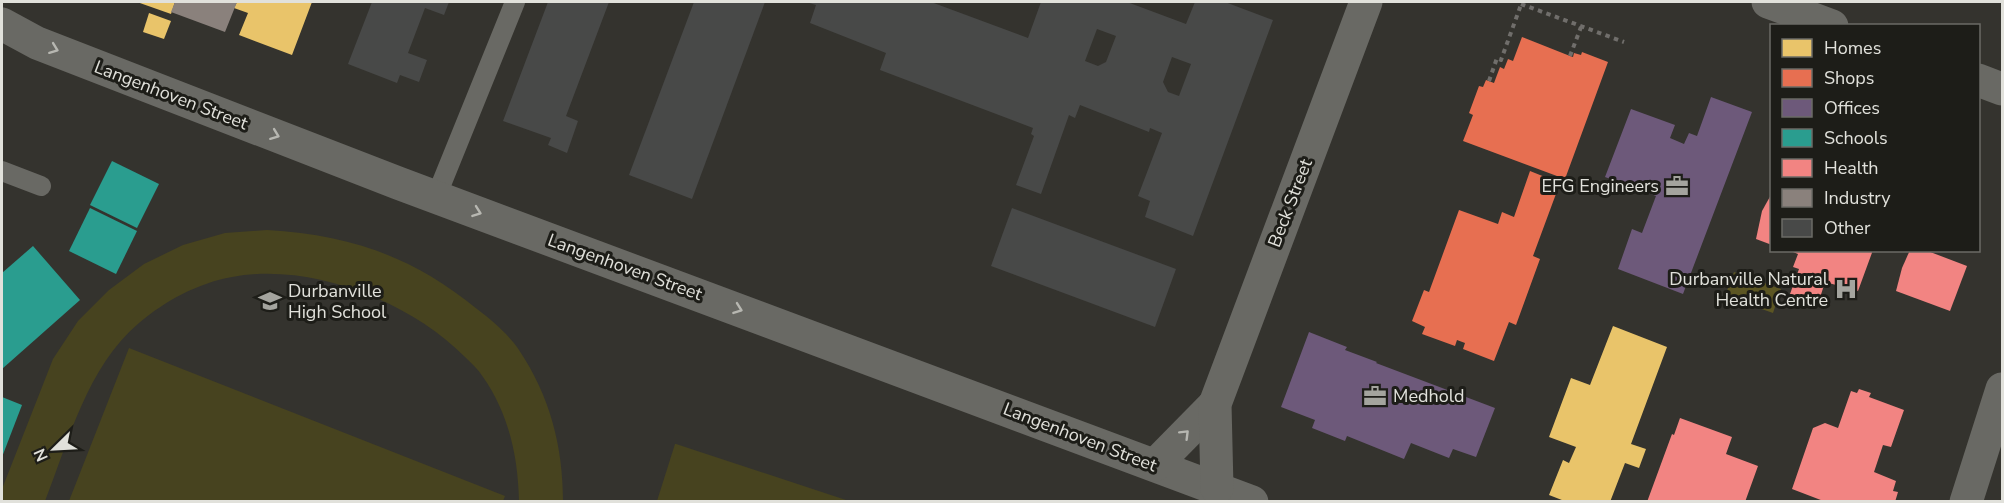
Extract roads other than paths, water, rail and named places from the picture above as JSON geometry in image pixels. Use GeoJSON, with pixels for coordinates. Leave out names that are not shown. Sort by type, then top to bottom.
{"type":"FeatureCollection","features":[{"type":"Feature","properties":{"kind":"street","name":"Beck Street"},"geometry":{"type":"LineString","coordinates":[[1217,488],[1215,404],[1366,2]]}},
{"type":"Feature","properties":{"kind":"street"},"geometry":{"type":"LineString","coordinates":[[1768,2],[1827,24]]}},
{"type":"Feature","properties":{"kind":"street","name":"Langenhoven Street"},"geometry":{"type":"LineString","coordinates":[[2,24],[37,43],[435,197],[1252,501]]}},
{"type":"Feature","properties":{"kind":"street"},"geometry":{"type":"LineString","coordinates":[[1980,81],[2002,89]]}},
{"type":"Feature","properties":{"kind":"street"},"geometry":{"type":"LineString","coordinates":[[1966,501],[2002,390]]}},
{"type":"Feature","properties":{"kind":"street","name":"Beck Street"},"geometry":{"type":"LineString","coordinates":[[1155,465],[1215,404]]}},
{"type":"Feature","properties":{"kind":"lane"},"geometry":{"type":"LineString","coordinates":[[435,197],[515,2]]}},
{"type":"Feature","properties":{"kind":"lane"},"geometry":{"type":"LineString","coordinates":[[2,171],[41,186]]}},
{"type":"Feature","properties":{"kind":"place","name":"EFG Engineers"},"geometry":{"type":"Point","coordinates":[1677,186]}},
{"type":"Feature","properties":{"kind":"place","name":"Durbanville Natural Health Centre"},"geometry":{"type":"Point","coordinates":[1846,289]}},
{"type":"Feature","properties":{"kind":"place","name":"Durbanville High School"},"geometry":{"type":"Point","coordinates":[270,301]}},
{"type":"Feature","properties":{"kind":"place","name":"Medhold"},"geometry":{"type":"Point","coordinates":[1375,396]}}]}
